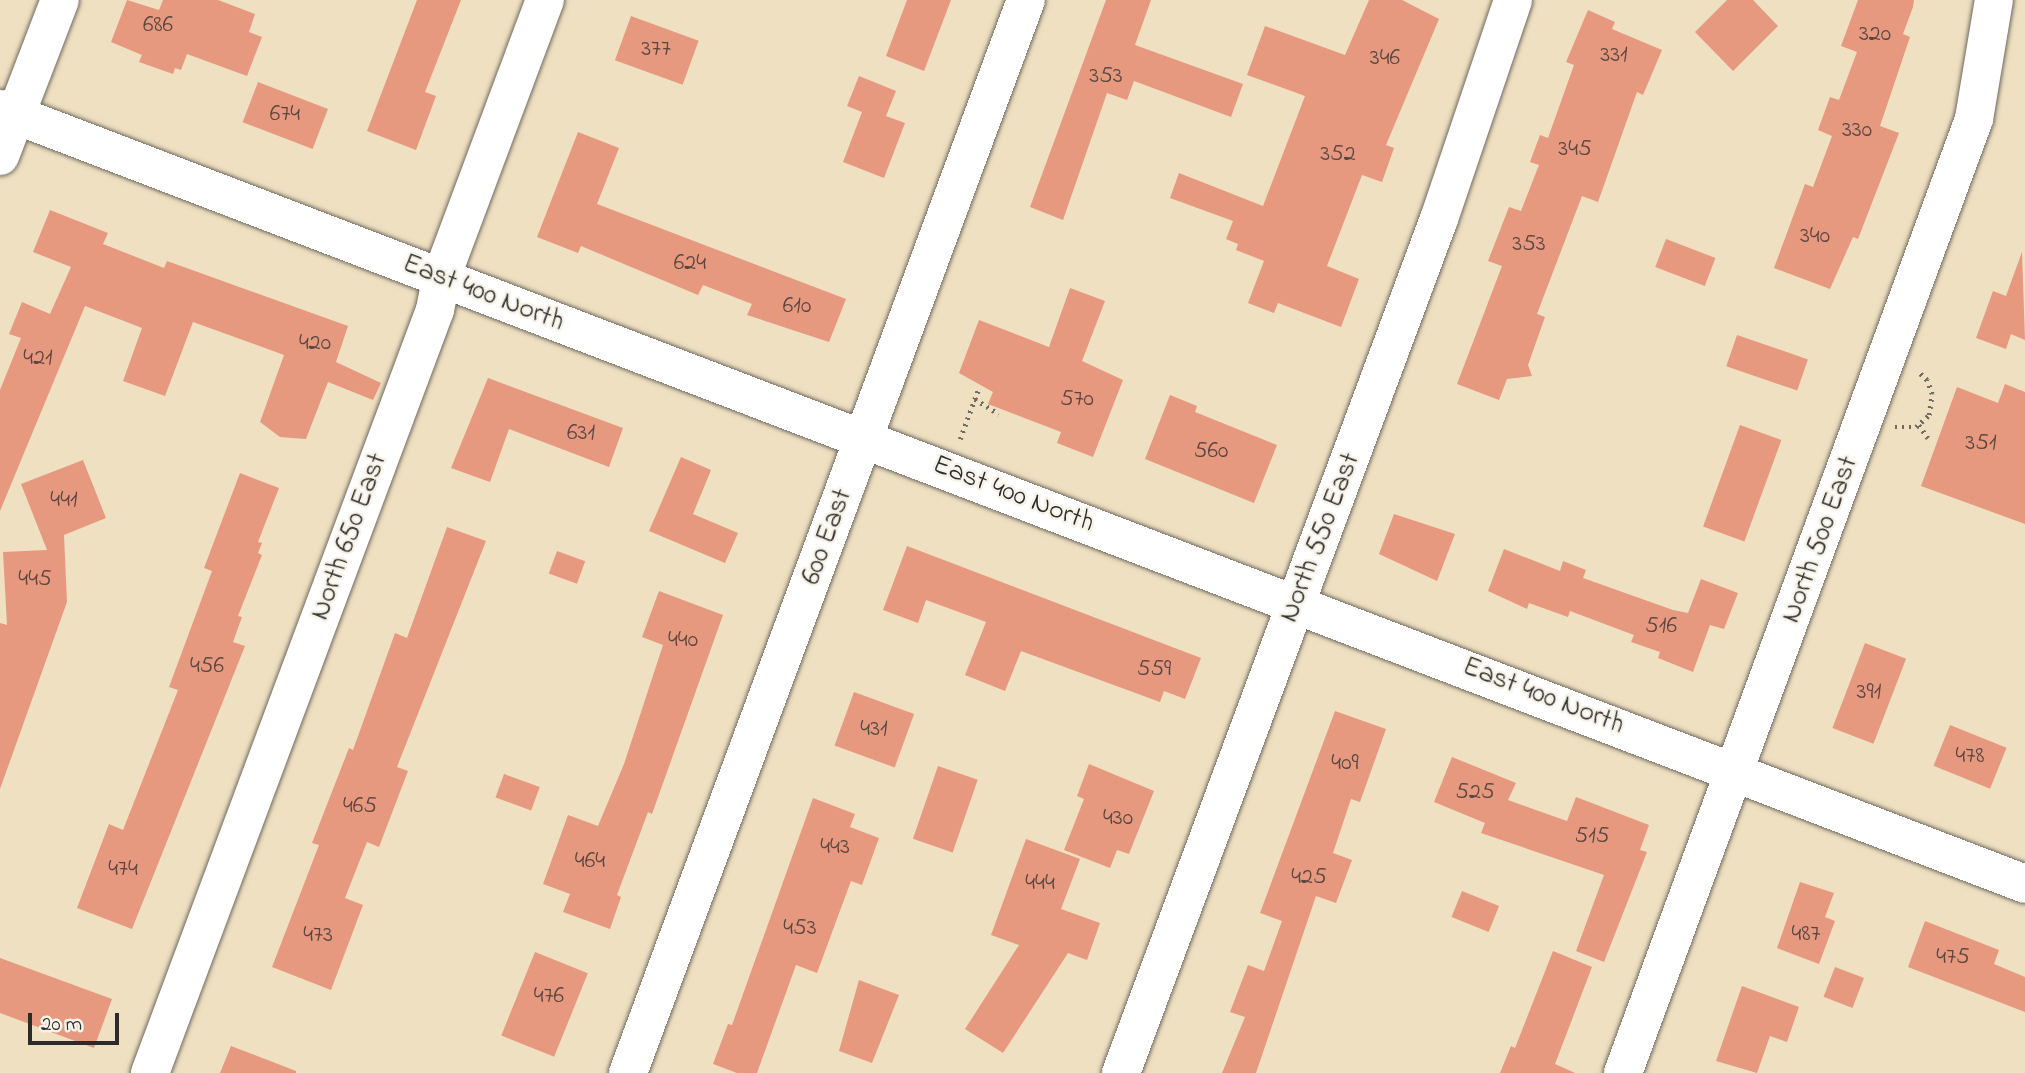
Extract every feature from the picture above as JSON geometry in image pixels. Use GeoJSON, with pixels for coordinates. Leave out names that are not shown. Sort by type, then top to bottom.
{"type":"FeatureCollection","features":[{"type":"Feature","properties":{"kind":"street"},"geometry":{"type":"LineString","coordinates":[[0,156],[8,112],[60,0]]}},
{"type":"Feature","properties":{"kind":"street","name":"North 650 East"},"geometry":{"type":"LineString","coordinates":[[150,1073],[430,323],[441,278],[545,0]]}},
{"type":"Feature","properties":{"kind":"street","name":"600 East"},"geometry":{"type":"LineString","coordinates":[[628,1073],[1026,0]]}},
{"type":"Feature","properties":{"kind":"street","name":"North 550 East"},"geometry":{"type":"LineString","coordinates":[[1121,1073],[1467,143],[1513,0]]}},
{"type":"Feature","properties":{"kind":"street","name":"North 500 East"},"geometry":{"type":"LineString","coordinates":[[1623,1073],[1736,772],[1974,119],[1994,0]]}},
{"type":"Feature","properties":{"kind":"street","name":"East 400 North"},"geometry":{"type":"LineString","coordinates":[[8,112],[2024,881]]}},
{"type":"Feature","properties":{"kind":"path"},"geometry":{"type":"LineString","coordinates":[[1865,417],[1904,429],[1919,425],[1929,415],[1932,394],[1927,380],[1913,368]]}},
{"type":"Feature","properties":{"kind":"path"},"geometry":{"type":"LineString","coordinates":[[960,439],[978,390]]}},
{"type":"Feature","properties":{"kind":"path"},"geometry":{"type":"LineString","coordinates":[[975,399],[999,414]]}},
{"type":"Feature","properties":{"kind":"path"},"geometry":{"type":"LineString","coordinates":[[1919,425],[1928,438]]}},
{"type":"Feature","properties":{"kind":"building"},"geometry":{"type":"Polygon","coordinates":[[[127,0],[159,10],[163,0],[218,0],[255,14],[249,32],[262,37],[247,76],[187,54],[181,70],[175,68],[173,74],[139,62],[142,55],[111,42],[127,0]]]}},
{"type":"Feature","properties":{"kind":"building"},"geometry":{"type":"Polygon","coordinates":[[[417,0],[461,0],[425,92],[436,96],[416,150],[367,131],[417,0]]]}},
{"type":"Feature","properties":{"kind":"building"},"geometry":{"type":"Polygon","coordinates":[[[907,0],[951,0],[924,71],[886,56],[907,0]]]}},
{"type":"Feature","properties":{"kind":"building"},"geometry":{"type":"Polygon","coordinates":[[[1106,0],[1151,0],[1135,45],[1243,84],[1231,117],[1134,81],[1127,100],[1107,93],[1063,220],[1030,207],[1106,0]]]}},
{"type":"Feature","properties":{"kind":"building"},"geometry":{"type":"Polygon","coordinates":[[[1369,0],[1402,0],[1439,19],[1386,145],[1394,148],[1382,182],[1362,175],[1327,266],[1359,279],[1341,327],[1278,303],[1274,313],[1248,303],[1264,261],[1236,250],[1238,244],[1226,239],[1233,221],[1170,198],[1179,173],[1263,206],[1305,96],[1247,75],[1265,26],[1345,55],[1369,0]]]}},
{"type":"Feature","properties":{"kind":"building"},"geometry":{"type":"Polygon","coordinates":[[[1727,0],[1753,0],[1778,26],[1733,71],[1695,32],[1727,0]]]}},
{"type":"Feature","properties":{"kind":"building"},"geometry":{"type":"Polygon","coordinates":[[[1858,0],[1914,0],[1903,34],[1910,37],[1880,126],[1899,133],[1858,239],[1853,237],[1830,289],[1774,268],[1805,184],[1813,187],[1832,136],[1818,130],[1830,97],[1839,100],[1857,52],[1841,46],[1858,0]]]}},
{"type":"Feature","properties":{"kind":"building"},"geometry":{"type":"Polygon","coordinates":[[[1588,10],[1615,22],[1612,29],[1662,50],[1643,95],[1637,92],[1598,202],[1582,196],[1537,314],[1545,317],[1528,365],[1532,376],[1507,379],[1499,400],[1457,384],[1502,266],[1488,261],[1509,207],[1521,211],[1539,165],[1530,162],[1540,135],[1548,138],[1574,65],[1566,62],[1588,10]]]}},
{"type":"Feature","properties":{"kind":"building"},"geometry":{"type":"Polygon","coordinates":[[[631,16],[699,41],[683,85],[615,60],[631,16]]]}},
{"type":"Feature","properties":{"kind":"building"},"geometry":{"type":"Polygon","coordinates":[[[859,76],[896,91],[886,116],[905,123],[884,178],[843,162],[862,112],[847,106],[859,76]]]}},
{"type":"Feature","properties":{"kind":"building"},"geometry":{"type":"Polygon","coordinates":[[[258,82],[328,109],[313,149],[243,122],[258,82]]]}},
{"type":"Feature","properties":{"kind":"building"},"geometry":{"type":"Polygon","coordinates":[[[578,132],[619,148],[597,204],[846,299],[829,342],[747,315],[752,304],[703,285],[698,295],[581,246],[578,253],[537,237],[578,132]]]}},
{"type":"Feature","properties":{"kind":"building"},"geometry":{"type":"Polygon","coordinates":[[[50,210],[108,233],[103,244],[164,268],[167,261],[348,326],[336,362],[381,383],[373,400],[328,382],[306,439],[280,437],[260,422],[284,355],[193,322],[165,396],[123,381],[142,328],[85,306],[0,511],[0,390],[21,338],[9,334],[22,302],[50,314],[71,267],[33,252],[50,210]]]}},
{"type":"Feature","properties":{"kind":"building"},"geometry":{"type":"Polygon","coordinates":[[[1666,239],[1715,258],[1705,286],[1655,267],[1666,239]]]}},
{"type":"Feature","properties":{"kind":"building"},"geometry":{"type":"Polygon","coordinates":[[[2022,252],[2025,340],[2011,334],[2006,349],[1976,338],[1993,291],[2006,296],[2022,252]]]}},
{"type":"Feature","properties":{"kind":"building"},"geometry":{"type":"Polygon","coordinates":[[[1070,288],[1105,301],[1082,361],[1123,380],[1093,457],[1057,443],[1061,432],[988,404],[993,392],[959,373],[979,320],[1049,347],[1070,288]]]}},
{"type":"Feature","properties":{"kind":"building"},"geometry":{"type":"Polygon","coordinates":[[[1737,335],[1808,359],[1797,391],[1726,366],[1737,335]]]}},
{"type":"Feature","properties":{"kind":"building"},"geometry":{"type":"Polygon","coordinates":[[[488,378],[623,428],[609,467],[509,429],[490,482],[451,468],[488,378]]]}},
{"type":"Feature","properties":{"kind":"building"},"geometry":{"type":"Polygon","coordinates":[[[2005,384],[2025,392],[2025,524],[1921,486],[1957,387],[1998,403],[2005,384]]]}},
{"type":"Feature","properties":{"kind":"building"},"geometry":{"type":"Polygon","coordinates":[[[1170,395],[1197,406],[1195,412],[1277,445],[1254,503],[1145,459],[1170,395]]]}},
{"type":"Feature","properties":{"kind":"building"},"geometry":{"type":"Polygon","coordinates":[[[1740,425],[1781,440],[1744,542],[1703,526],[1740,425]]]}},
{"type":"Feature","properties":{"kind":"building"},"geometry":{"type":"Polygon","coordinates":[[[681,457],[711,470],[693,514],[738,533],[725,563],[649,531],[681,457]]]}},
{"type":"Feature","properties":{"kind":"building"},"geometry":{"type":"Polygon","coordinates":[[[83,460],[106,518],[64,535],[67,602],[0,789],[0,623],[7,625],[3,552],[47,550],[21,484],[83,460]]]}},
{"type":"Feature","properties":{"kind":"building"},"geometry":{"type":"Polygon","coordinates":[[[240,473],[279,488],[258,542],[262,543],[258,553],[262,555],[238,616],[242,617],[233,642],[245,646],[132,929],[77,908],[109,824],[123,830],[178,690],[169,687],[212,571],[204,568],[240,473]]]}},
{"type":"Feature","properties":{"kind":"building"},"geometry":{"type":"Polygon","coordinates":[[[1394,514],[1455,534],[1437,581],[1379,554],[1394,514]]]}},
{"type":"Feature","properties":{"kind":"building"},"geometry":{"type":"Polygon","coordinates":[[[447,527],[486,541],[397,767],[408,771],[379,847],[367,842],[345,898],[363,905],[331,990],[272,967],[319,845],[312,843],[349,748],[353,750],[395,633],[407,638],[447,527]]]}},
{"type":"Feature","properties":{"kind":"building"},"geometry":{"type":"Polygon","coordinates":[[[907,546],[1201,658],[1185,699],[1164,691],[1160,702],[1021,651],[1005,691],[965,675],[986,622],[926,600],[918,623],[883,610],[907,546]]]}},
{"type":"Feature","properties":{"kind":"building"},"geometry":{"type":"Polygon","coordinates":[[[1504,549],[1560,571],[1563,561],[1586,570],[1583,578],[1688,613],[1701,579],[1738,593],[1724,629],[1710,625],[1693,672],[1658,658],[1660,652],[1631,642],[1634,635],[1570,611],[1568,617],[1529,603],[1527,609],[1488,591],[1504,549]]]}},
{"type":"Feature","properties":{"kind":"building"},"geometry":{"type":"Polygon","coordinates":[[[557,551],[585,561],[577,584],[549,574],[557,551]]]}},
{"type":"Feature","properties":{"kind":"building"},"geometry":{"type":"Polygon","coordinates":[[[659,591],[723,615],[652,814],[648,812],[617,895],[621,897],[610,929],[563,912],[570,894],[543,884],[568,815],[598,826],[624,764],[663,645],[642,637],[659,591]]]}},
{"type":"Feature","properties":{"kind":"building"},"geometry":{"type":"Polygon","coordinates":[[[1865,643],[1906,659],[1873,744],[1832,728],[1865,643]]]}},
{"type":"Feature","properties":{"kind":"building"},"geometry":{"type":"Polygon","coordinates":[[[854,692],[914,714],[895,767],[835,746],[854,692]]]}},
{"type":"Feature","properties":{"kind":"building"},"geometry":{"type":"Polygon","coordinates":[[[1335,711],[1386,729],[1360,802],[1351,799],[1333,853],[1352,860],[1336,903],[1316,896],[1256,1073],[1222,1073],[1245,1017],[1230,1012],[1248,965],[1264,971],[1282,921],[1260,913],[1335,711]]]}},
{"type":"Feature","properties":{"kind":"building"},"geometry":{"type":"Polygon","coordinates":[[[1950,725],[2007,748],[1990,789],[1934,766],[1950,725]]]}},
{"type":"Feature","properties":{"kind":"building"},"geometry":{"type":"Polygon","coordinates":[[[1452,757],[1516,783],[1508,800],[1567,821],[1576,797],[1649,825],[1640,850],[1647,852],[1604,962],[1576,951],[1604,875],[1481,833],[1485,823],[1434,802],[1452,757]]]}},
{"type":"Feature","properties":{"kind":"building"},"geometry":{"type":"Polygon","coordinates":[[[1089,764],[1154,791],[1129,854],[1117,850],[1110,868],[1064,850],[1084,799],[1077,796],[1089,764]]]}},
{"type":"Feature","properties":{"kind":"building"},"geometry":{"type":"Polygon","coordinates":[[[938,766],[978,780],[953,852],[913,839],[938,766]]]}},
{"type":"Feature","properties":{"kind":"building"},"geometry":{"type":"Polygon","coordinates":[[[504,774],[540,787],[531,810],[495,797],[504,774]]]}},
{"type":"Feature","properties":{"kind":"building"},"geometry":{"type":"Polygon","coordinates":[[[813,798],[855,814],[850,827],[879,838],[862,885],[851,881],[817,973],[796,965],[757,1073],[737,1073],[713,1064],[728,1024],[732,1025],[813,798]]]}},
{"type":"Feature","properties":{"kind":"building"},"geometry":{"type":"Polygon","coordinates":[[[1026,839],[1080,859],[1061,909],[1100,923],[1087,960],[1068,953],[1003,1053],[965,1029],[1019,945],[991,935],[1026,839]]]}},
{"type":"Feature","properties":{"kind":"building"},"geometry":{"type":"Polygon","coordinates":[[[1800,882],[1834,893],[1825,917],[1835,921],[1819,964],[1777,948],[1800,882]]]}},
{"type":"Feature","properties":{"kind":"building"},"geometry":{"type":"Polygon","coordinates":[[[1462,891],[1499,906],[1489,932],[1452,917],[1462,891]]]}},
{"type":"Feature","properties":{"kind":"building"},"geometry":{"type":"Polygon","coordinates":[[[1925,921],[1999,950],[1994,964],[2025,977],[2025,1012],[1908,967],[1925,921]]]}},
{"type":"Feature","properties":{"kind":"building"},"geometry":{"type":"Polygon","coordinates":[[[1553,951],[1592,967],[1555,1064],[1575,1073],[1500,1073],[1511,1046],[1515,1048],[1553,951]]]}},
{"type":"Feature","properties":{"kind":"building"},"geometry":{"type":"Polygon","coordinates":[[[535,952],[588,973],[554,1057],[501,1035],[535,952]]]}},
{"type":"Feature","properties":{"kind":"building"},"geometry":{"type":"Polygon","coordinates":[[[0,958],[112,999],[94,1048],[0,1013],[0,958]]]}},
{"type":"Feature","properties":{"kind":"building"},"geometry":{"type":"Polygon","coordinates":[[[1835,967],[1864,978],[1852,1008],[1824,997],[1835,967]]]}},
{"type":"Feature","properties":{"kind":"building"},"geometry":{"type":"Polygon","coordinates":[[[859,980],[899,995],[872,1063],[839,1051],[859,980]]]}},
{"type":"Feature","properties":{"kind":"building"},"geometry":{"type":"Polygon","coordinates":[[[1742,986],[1799,1007],[1787,1042],[1770,1036],[1757,1073],[1716,1061],[1742,986]]]}},
{"type":"Feature","properties":{"kind":"building"},"geometry":{"type":"Polygon","coordinates":[[[231,1046],[296,1071],[296,1073],[220,1073],[231,1046]]]}}]}
